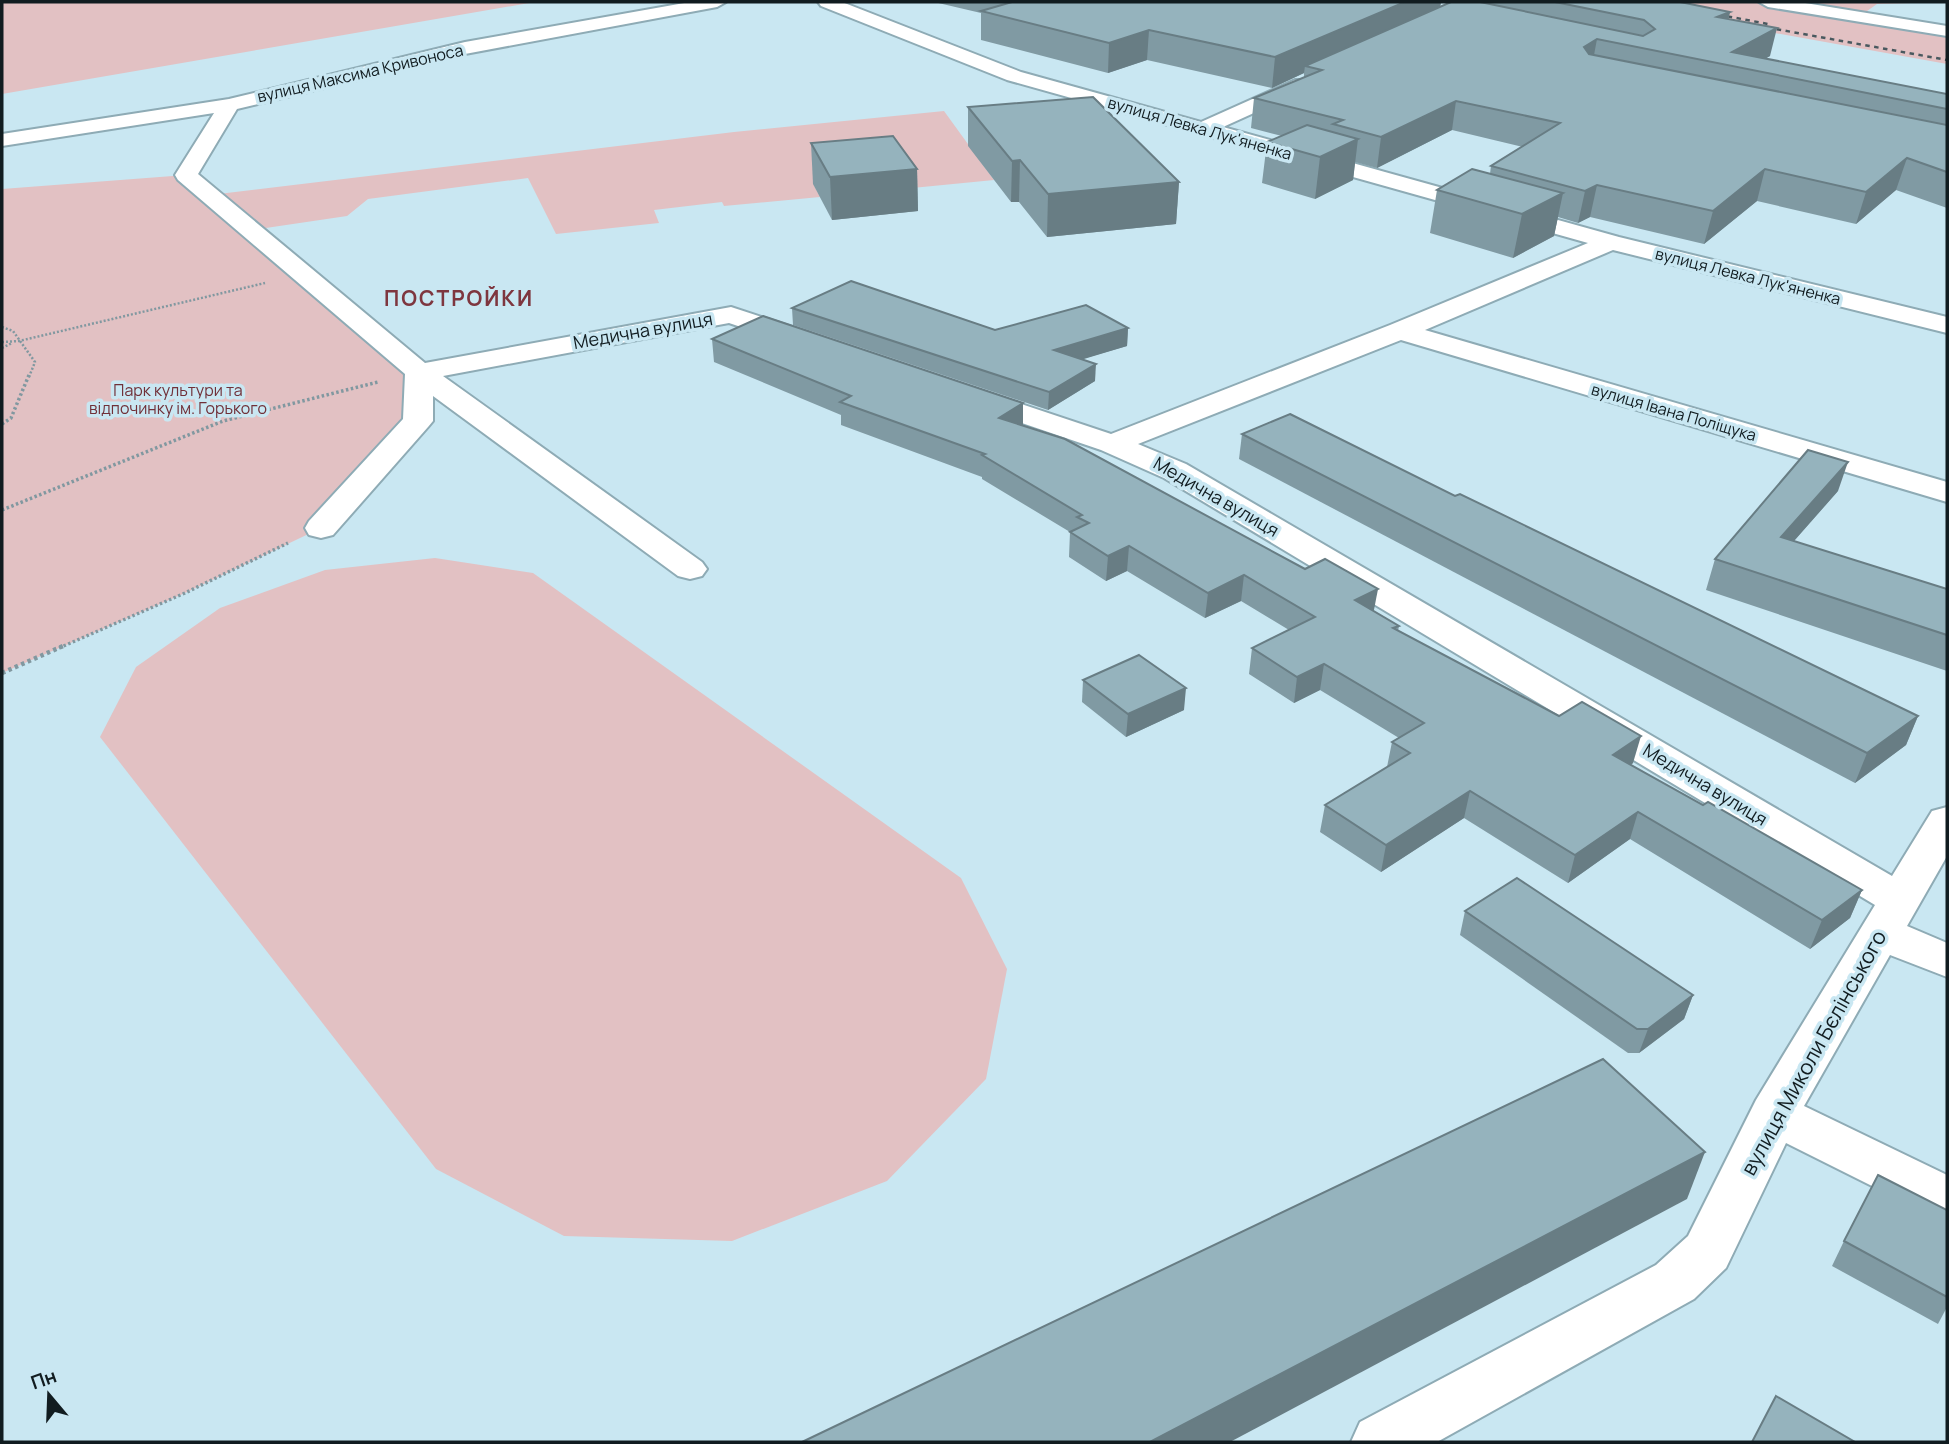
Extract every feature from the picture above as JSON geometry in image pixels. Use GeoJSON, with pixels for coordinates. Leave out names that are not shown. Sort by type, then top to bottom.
{"type":"FeatureCollection","features":[{"type":"Feature","properties":{"kind":"street","name":"вулиця Максима Кривоноса"},"geometry":{"type":"LineString","coordinates":[[2,140],[229,105],[465,48],[718,2]]}},
{"type":"Feature","properties":{"kind":"street","name":"вулиця Левка Лук'яненка"},"geometry":{"type":"LineString","coordinates":[[827,2],[1014,76],[1611,242],[1947,325]]}},
{"type":"Feature","properties":{"kind":"street"},"geometry":{"type":"LineString","coordinates":[[1768,2],[1947,31]]}},
{"type":"Feature","properties":{"kind":"street"},"geometry":{"type":"LineString","coordinates":[[1202,129],[1324,74]]}},
{"type":"Feature","properties":{"kind":"street"},"geometry":{"type":"LineString","coordinates":[[229,105],[186,175],[419,372],[690,569]]}},
{"type":"Feature","properties":{"kind":"street"},"geometry":{"type":"LineString","coordinates":[[1112,444],[1400,331],[1611,242]]}},
{"type":"Feature","properties":{"kind":"street","name":"Медична вулиця"},"geometry":{"type":"LineString","coordinates":[[419,372],[731,316],[836,351]]}},
{"type":"Feature","properties":{"kind":"street","name":"вулиця Івана Поліщука"},"geometry":{"type":"LineString","coordinates":[[1400,331],[1947,492]]}},
{"type":"Feature","properties":{"kind":"street"},"geometry":{"type":"LineString","coordinates":[[321,528],[418,421],[419,372]]}},
{"type":"Feature","properties":{"kind":"street","name":"Медична вулиця"},"geometry":{"type":"LineString","coordinates":[[941,386],[1112,444],[1175,471],[1890,917],[1947,961]]}},
{"type":"Feature","properties":{"kind":"street","name":"вулиця Миколи Бєлінського"},"geometry":{"type":"LineString","coordinates":[[1381,1442],[1675,1282],[1707,1252],[1774,1114],[1947,820]]}},
{"type":"Feature","properties":{"kind":"street"},"geometry":{"type":"LineString","coordinates":[[1774,1114],[1947,1199]]}},
{"type":"Feature","properties":{"kind":"path"},"geometry":{"type":"LineString","coordinates":[[2,348],[19,341],[303,274]]}},
{"type":"Feature","properties":{"kind":"path"},"geometry":{"type":"LineString","coordinates":[[2,327],[13,331],[36,362],[11,418],[2,424]]}},
{"type":"Feature","properties":{"kind":"path"},"geometry":{"type":"LineString","coordinates":[[2,342],[19,341]]}},
{"type":"Feature","properties":{"kind":"path"},"geometry":{"type":"LineString","coordinates":[[2,510],[223,421],[419,372]]}},
{"type":"Feature","properties":{"kind":"path"},"geometry":{"type":"LineString","coordinates":[[2,673],[185,593],[321,528]]}},
{"type":"Feature","properties":{"kind":"green space"},"geometry":{"type":"Polygon","coordinates":[[[2,2],[535,2],[2,94],[2,2]]]}},
{"type":"Feature","properties":{"kind":"green space"},"geometry":{"type":"Polygon","coordinates":[[[1603,2],[1947,2],[1877,4],[1860,16],[1947,31],[1947,64],[1603,2]]]}},
{"type":"Feature","properties":{"kind":"green space","name":"Парк культури та відпочинку ім. Горького"},"geometry":{"type":"Polygon","coordinates":[[[944,111],[994,180],[902,189],[814,185],[820,197],[724,206],[722,202],[654,210],[659,223],[556,234],[528,178],[368,199],[347,216],[252,230],[419,372],[418,421],[321,528],[185,593],[2,673],[2,189],[186,175],[210,195],[734,132],[944,111]]]}},
{"type":"Feature","properties":{"kind":"green space"},"geometry":{"type":"Polygon","coordinates":[[[435,558],[533,573],[961,878],[1007,969],[986,1079],[887,1181],[732,1241],[564,1236],[436,1169],[100,737],[136,667],[220,608],[325,570],[435,558]]]}},
{"type":"Feature","properties":{"kind":"building"},"geometry":{"type":"Polygon","coordinates":[[[1012,2],[1405,2],[1275,57],[1149,30],[1109,43],[981,11],[1012,2]]]}},
{"type":"Feature","properties":{"kind":"building"},"geometry":{"type":"Polygon","coordinates":[[[1451,2],[1480,2],[1643,36],[1655,29],[1644,20],[1555,2],[1680,2],[1730,12],[1717,17],[1777,28],[1732,52],[1947,94],[1947,109],[1597,39],[1584,47],[1589,54],[1947,125],[1947,172],[1907,158],[1866,192],[1765,169],[1713,211],[1597,185],[1585,191],[1491,166],[1560,123],[1456,101],[1381,137],[1333,124],[1343,120],[1254,98],[1322,70],[1305,66],[1451,2]]]}},
{"type":"Feature","properties":{"kind":"building"},"geometry":{"type":"Polygon","coordinates":[[[1093,97],[1179,182],[1048,194],[1020,160],[1012,161],[968,107],[1093,97]]]}},
{"type":"Feature","properties":{"kind":"building"},"geometry":{"type":"Polygon","coordinates":[[[1307,125],[1358,139],[1320,157],[1267,142],[1307,125]]]}},
{"type":"Feature","properties":{"kind":"building"},"geometry":{"type":"Polygon","coordinates":[[[893,136],[917,169],[830,177],[811,143],[893,136]]]}},
{"type":"Feature","properties":{"kind":"building"},"geometry":{"type":"Polygon","coordinates":[[[1472,169],[1563,193],[1522,214],[1437,190],[1472,169]]]}},
{"type":"Feature","properties":{"kind":"building"},"geometry":{"type":"Polygon","coordinates":[[[851,281],[995,330],[1086,305],[1128,328],[1054,350],[1096,364],[1049,392],[792,308],[851,281]]]}},
{"type":"Feature","properties":{"kind":"building"},"geometry":{"type":"Polygon","coordinates":[[[763,316],[1023,403],[999,418],[1065,439],[1305,569],[1325,559],[1378,589],[1355,600],[1399,626],[1393,628],[1559,716],[1582,702],[1641,736],[1613,755],[1703,805],[1708,802],[1862,890],[1822,920],[1638,812],[1575,855],[1470,791],[1386,845],[1325,805],[1410,753],[1392,742],[1424,723],[1324,664],[1297,677],[1252,648],[1315,617],[1244,575],[1208,593],[1129,546],[1108,556],[1070,532],[1089,523],[1077,517],[1082,515],[982,455],[985,454],[840,402],[851,396],[712,339],[763,316]]]}},
{"type":"Feature","properties":{"kind":"building"},"geometry":{"type":"Polygon","coordinates":[[[1290,414],[1455,496],[1460,494],[1918,716],[1867,753],[1242,434],[1290,414]]]}},
{"type":"Feature","properties":{"kind":"building"},"geometry":{"type":"Polygon","coordinates":[[[1808,450],[1848,462],[1781,537],[1947,589],[1947,635],[1715,559],[1808,450]]]}},
{"type":"Feature","properties":{"kind":"building"},"geometry":{"type":"Polygon","coordinates":[[[1139,655],[1186,688],[1128,714],[1083,680],[1139,655]]]}},
{"type":"Feature","properties":{"kind":"building"},"geometry":{"type":"Polygon","coordinates":[[[1517,878],[1693,995],[1648,1029],[1637,1029],[1465,911],[1517,878]]]}},
{"type":"Feature","properties":{"kind":"building"},"geometry":{"type":"Polygon","coordinates":[[[1603,1059],[1705,1152],[1150,1442],[802,1442],[1603,1059]]]}},
{"type":"Feature","properties":{"kind":"building"},"geometry":{"type":"Polygon","coordinates":[[[1878,1175],[1947,1210],[1947,1297],[1844,1241],[1878,1175]]]}},
{"type":"Feature","properties":{"kind":"building"},"geometry":{"type":"Polygon","coordinates":[[[1776,1396],[1855,1442],[1752,1442],[1776,1396]]]}},
{"type":"Feature","properties":{"kind":"railway"},"geometry":{"type":"LineString","coordinates":[[1710,13],[1768,24]]}},
{"type":"Feature","properties":{"kind":"railway"},"geometry":{"type":"LineString","coordinates":[[1759,26],[1947,60]]}},
{"type":"Feature","properties":{"kind":"district","name":"ПОСТРОЙКИ"},"geometry":{"type":"Point","coordinates":[459,299]}}]}
